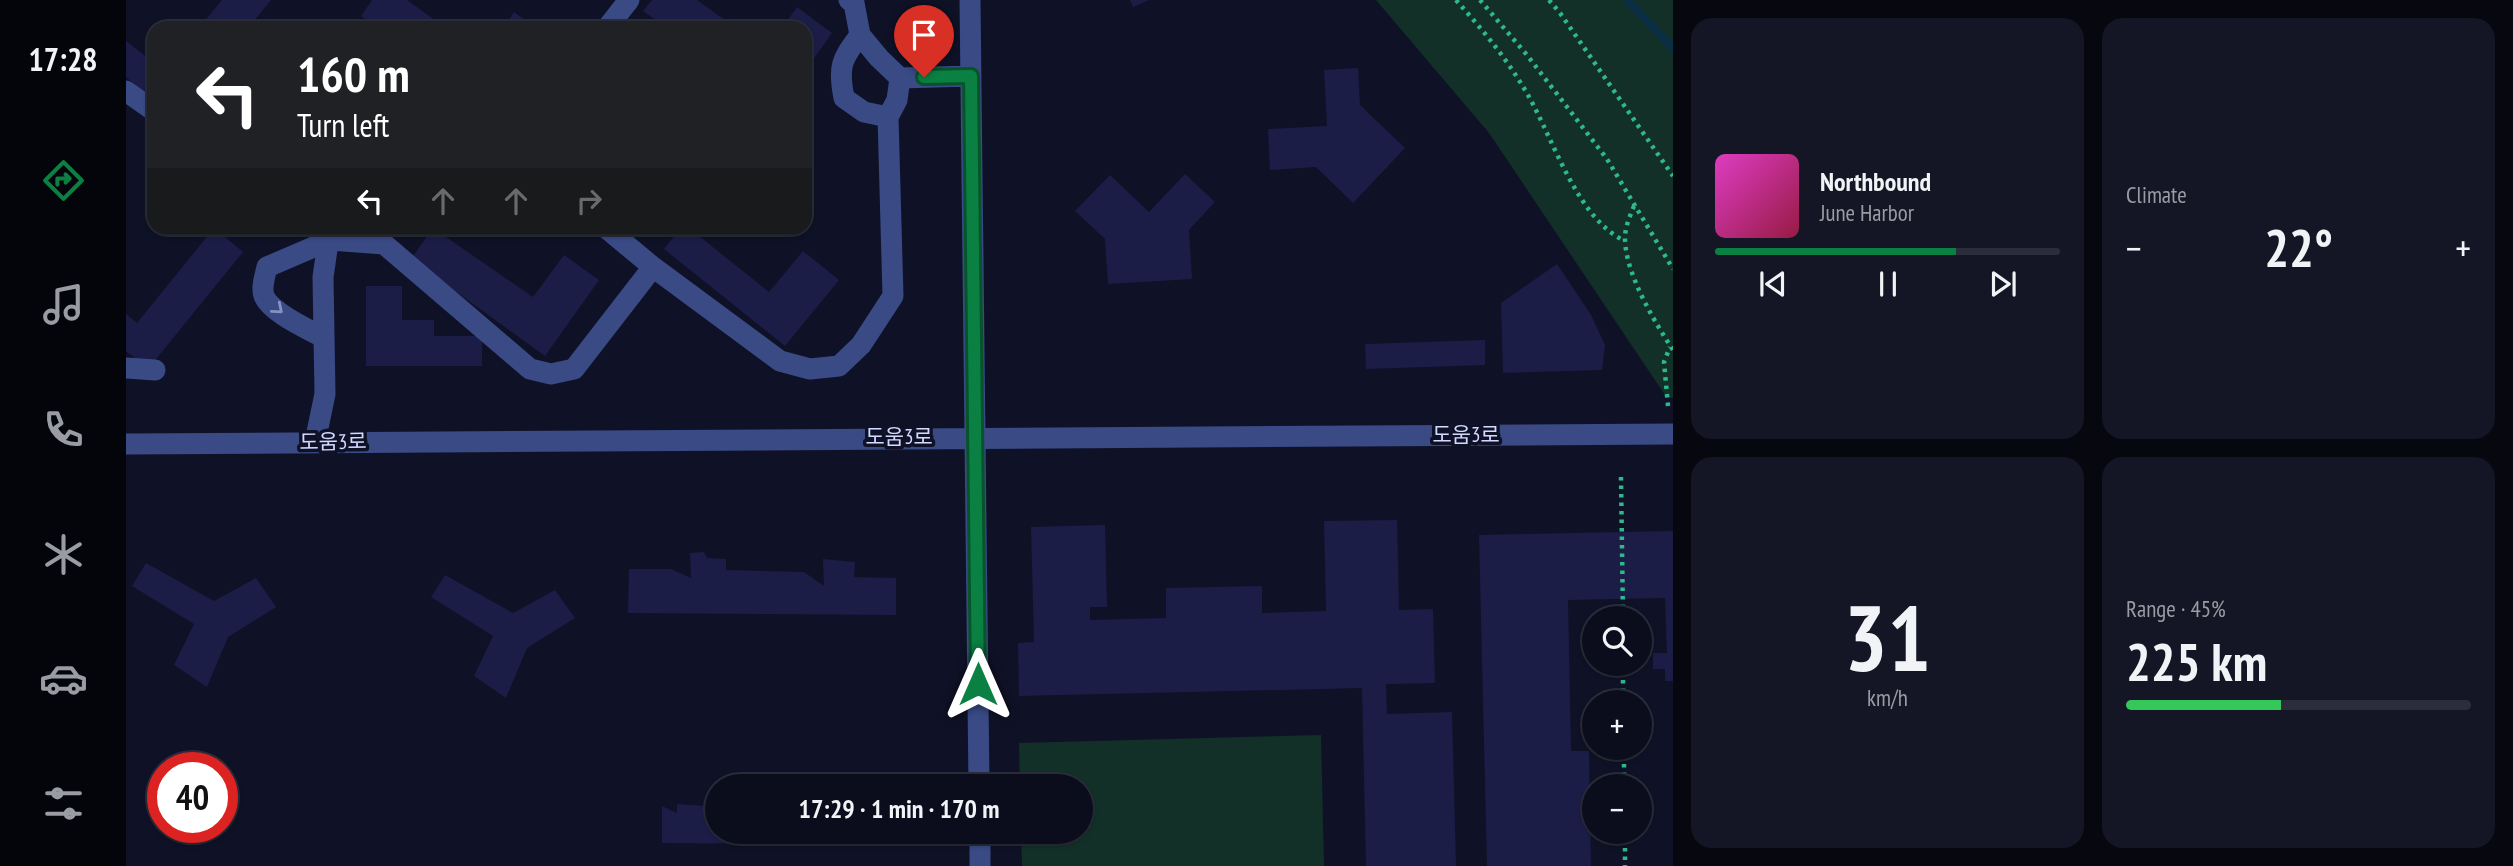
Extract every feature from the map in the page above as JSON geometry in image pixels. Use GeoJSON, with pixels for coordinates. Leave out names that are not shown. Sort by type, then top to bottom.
{"type":"FeatureCollection","features":[{"type":"Feature","properties":{"kind":"street"},"geometry":{"type":"LineString","coordinates":[[612,21],[629,0]]}},
{"type":"Feature","properties":{"kind":"street"},"geometry":{"type":"LineString","coordinates":[[849,0],[853,3],[860,34],[900,78],[971,76]]}},
{"type":"Feature","properties":{"kind":"street"},"geometry":{"type":"LineString","coordinates":[[970,0],[979,774]]}},
{"type":"Feature","properties":{"kind":"street"},"geometry":{"type":"LineString","coordinates":[[860,34],[845,55],[839,76],[844,98],[864,112],[888,117]]}},
{"type":"Feature","properties":{"kind":"street"},"geometry":{"type":"LineString","coordinates":[[614,235],[779,361],[810,369],[839,366],[861,345],[893,296],[888,117],[897,100],[900,78]]}},
{"type":"Feature","properties":{"kind":"street"},"geometry":{"type":"LineString","coordinates":[[126,91],[147,106]]}},
{"type":"Feature","properties":{"kind":"street"},"geometry":{"type":"LineString","coordinates":[[324,338],[278,312],[264,297],[263,284],[267,267],[328,235]]}},
{"type":"Feature","properties":{"kind":"street"},"geometry":{"type":"LineString","coordinates":[[315,442],[325,394],[323,277],[330,235]]}},
{"type":"Feature","properties":{"kind":"street"},"geometry":{"type":"LineString","coordinates":[[335,235],[384,244],[530,369],[551,374],[573,369],[653,267]]}},
{"type":"Feature","properties":{"kind":"street"},"geometry":{"type":"LineString","coordinates":[[126,368],[155,370]]}},
{"type":"Feature","properties":{"kind":"street","name":"도움3로"},"geometry":{"type":"LineString","coordinates":[[126,443],[1673,434]]}},
{"type":"Feature","properties":{"kind":"street"},"geometry":{"type":"LineString","coordinates":[[980,844],[980,866]]}},
{"type":"Feature","properties":{"kind":"path"},"geometry":{"type":"LineString","coordinates":[[1456,0],[1492,40],[1524,87],[1583,202],[1600,225],[1625,241]]}},
{"type":"Feature","properties":{"kind":"path"},"geometry":{"type":"LineString","coordinates":[[1480,0],[1527,55],[1607,159],[1673,269]]}},
{"type":"Feature","properties":{"kind":"path"},"geometry":{"type":"LineString","coordinates":[[1549,0],[1673,176]]}},
{"type":"Feature","properties":{"kind":"path"},"geometry":{"type":"LineString","coordinates":[[1634,205],[1626,228],[1625,241],[1635,282],[1672,348],[1664,362],[1668,406]]}},
{"type":"Feature","properties":{"kind":"path"},"geometry":{"type":"LineString","coordinates":[[1621,477],[1622,606]]}},
{"type":"Feature","properties":{"kind":"path"},"geometry":{"type":"LineString","coordinates":[[1625,844],[1625,866]]}},
{"type":"Feature","properties":{"kind":"green space"},"geometry":{"type":"Polygon","coordinates":[[[1376,0],[1673,0],[1673,398],[1667,398],[1489,133],[1376,0]]]}},
{"type":"Feature","properties":{"kind":"green space"},"geometry":{"type":"Polygon","coordinates":[[[1321,735],[1324,866],[1022,866],[1021,844],[1093,844],[1093,774],[1020,774],[1019,743],[1321,735]]]}},
{"type":"Feature","properties":{"kind":"building"},"geometry":{"type":"Polygon","coordinates":[[[222,0],[271,0],[254,21],[205,21],[222,0]]]}},
{"type":"Feature","properties":{"kind":"building"},"geometry":{"type":"Polygon","coordinates":[[[372,0],[407,0],[436,21],[368,21],[361,16],[372,0]]]}},
{"type":"Feature","properties":{"kind":"building"},"geometry":{"type":"Polygon","coordinates":[[[652,0],[697,0],[726,21],[657,21],[643,11],[652,0]]]}},
{"type":"Feature","properties":{"kind":"building"},"geometry":{"type":"Polygon","coordinates":[[[1130,0],[1149,0],[1133,7],[1130,0]]]}},
{"type":"Feature","properties":{"kind":"building"},"geometry":{"type":"Polygon","coordinates":[[[797,7],[832,33],[812,61],[812,21],[787,21],[797,7]]]}},
{"type":"Feature","properties":{"kind":"building"},"geometry":{"type":"Polygon","coordinates":[[[514,12],[526,21],[508,21],[514,12]]]}},
{"type":"Feature","properties":{"kind":"building"},"geometry":{"type":"Polygon","coordinates":[[[126,41],[147,58],[147,94],[126,77],[126,41]]]}},
{"type":"Feature","properties":{"kind":"building"},"geometry":{"type":"Polygon","coordinates":[[[1358,68],[1360,105],[1405,148],[1353,203],[1316,167],[1270,170],[1268,129],[1327,126],[1324,70],[1358,68]]]}},
{"type":"Feature","properties":{"kind":"building"},"geometry":{"type":"Polygon","coordinates":[[[1185,174],[1215,202],[1189,230],[1192,279],[1108,284],[1105,239],[1075,211],[1110,175],[1149,212],[1185,174]]]}},
{"type":"Feature","properties":{"kind":"building"},"geometry":{"type":"Polygon","coordinates":[[[208,235],[222,235],[243,252],[148,369],[126,351],[126,314],[137,323],[208,235]]]}},
{"type":"Feature","properties":{"kind":"building"},"geometry":{"type":"Polygon","coordinates":[[[428,235],[443,235],[533,297],[564,255],[599,280],[545,356],[411,259],[428,235]]]}},
{"type":"Feature","properties":{"kind":"building"},"geometry":{"type":"Polygon","coordinates":[[[675,235],[698,235],[769,292],[803,251],[839,280],[785,346],[664,249],[675,235]]]}},
{"type":"Feature","properties":{"kind":"building"},"geometry":{"type":"Polygon","coordinates":[[[1557,264],[1591,315],[1605,345],[1602,370],[1503,373],[1501,303],[1557,264]]]}},
{"type":"Feature","properties":{"kind":"building"},"geometry":{"type":"Polygon","coordinates":[[[366,286],[402,286],[402,320],[434,320],[434,336],[482,336],[482,366],[366,366],[366,286]]]}},
{"type":"Feature","properties":{"kind":"building"},"geometry":{"type":"Polygon","coordinates":[[[1485,340],[1485,365],[1366,369],[1365,344],[1485,340]]]}},
{"type":"Feature","properties":{"kind":"building"},"geometry":{"type":"Polygon","coordinates":[[[1397,520],[1399,610],[1433,609],[1435,683],[1386,684],[1387,714],[1452,712],[1456,866],[1366,866],[1362,688],[1019,696],[1018,643],[1034,642],[1031,527],[1105,525],[1107,607],[1090,607],[1090,620],[1166,618],[1166,588],[1262,586],[1262,613],[1326,611],[1324,521],[1397,520]]]}},
{"type":"Feature","properties":{"kind":"building"},"geometry":{"type":"Polygon","coordinates":[[[1673,531],[1673,681],[1665,681],[1665,669],[1653,669],[1653,653],[1667,653],[1665,598],[1568,600],[1571,751],[1582,751],[1582,760],[1589,760],[1589,774],[1582,774],[1582,844],[1591,844],[1591,866],[1487,866],[1479,535],[1673,531]]]}},
{"type":"Feature","properties":{"kind":"building"},"geometry":{"type":"Polygon","coordinates":[[[704,552],[707,558],[726,559],[726,570],[804,572],[824,586],[823,559],[855,562],[854,577],[896,578],[896,615],[628,613],[629,569],[671,569],[691,578],[690,553],[704,552]]]}},
{"type":"Feature","properties":{"kind":"building"},"geometry":{"type":"Polygon","coordinates":[[[146,563],[214,601],[256,578],[276,607],[228,637],[207,687],[174,665],[194,624],[132,586],[146,563]]]}},
{"type":"Feature","properties":{"kind":"building"},"geometry":{"type":"Polygon","coordinates":[[[445,575],[513,613],[555,590],[575,618],[527,648],[506,698],[474,676],[493,636],[431,597],[445,575]]]}},
{"type":"Feature","properties":{"kind":"building"},"geometry":{"type":"Polygon","coordinates":[[[677,804],[704,806],[705,843],[662,843],[662,806],[677,813],[677,804]]]}},
{"type":"Feature","properties":{"kind":"building"},"geometry":{"type":"Polygon","coordinates":[[[786,844],[910,844],[910,845],[786,844]]]}},
{"type":"Feature","properties":{"kind":"waterway"},"geometry":{"type":"LineString","coordinates":[[1627,0],[1673,48]]}},
{"type":"Feature","properties":{"kind":"route"},"geometry":{"type":"LineString","coordinates":[[924,77],[971,76],[978,684]]}}]}
